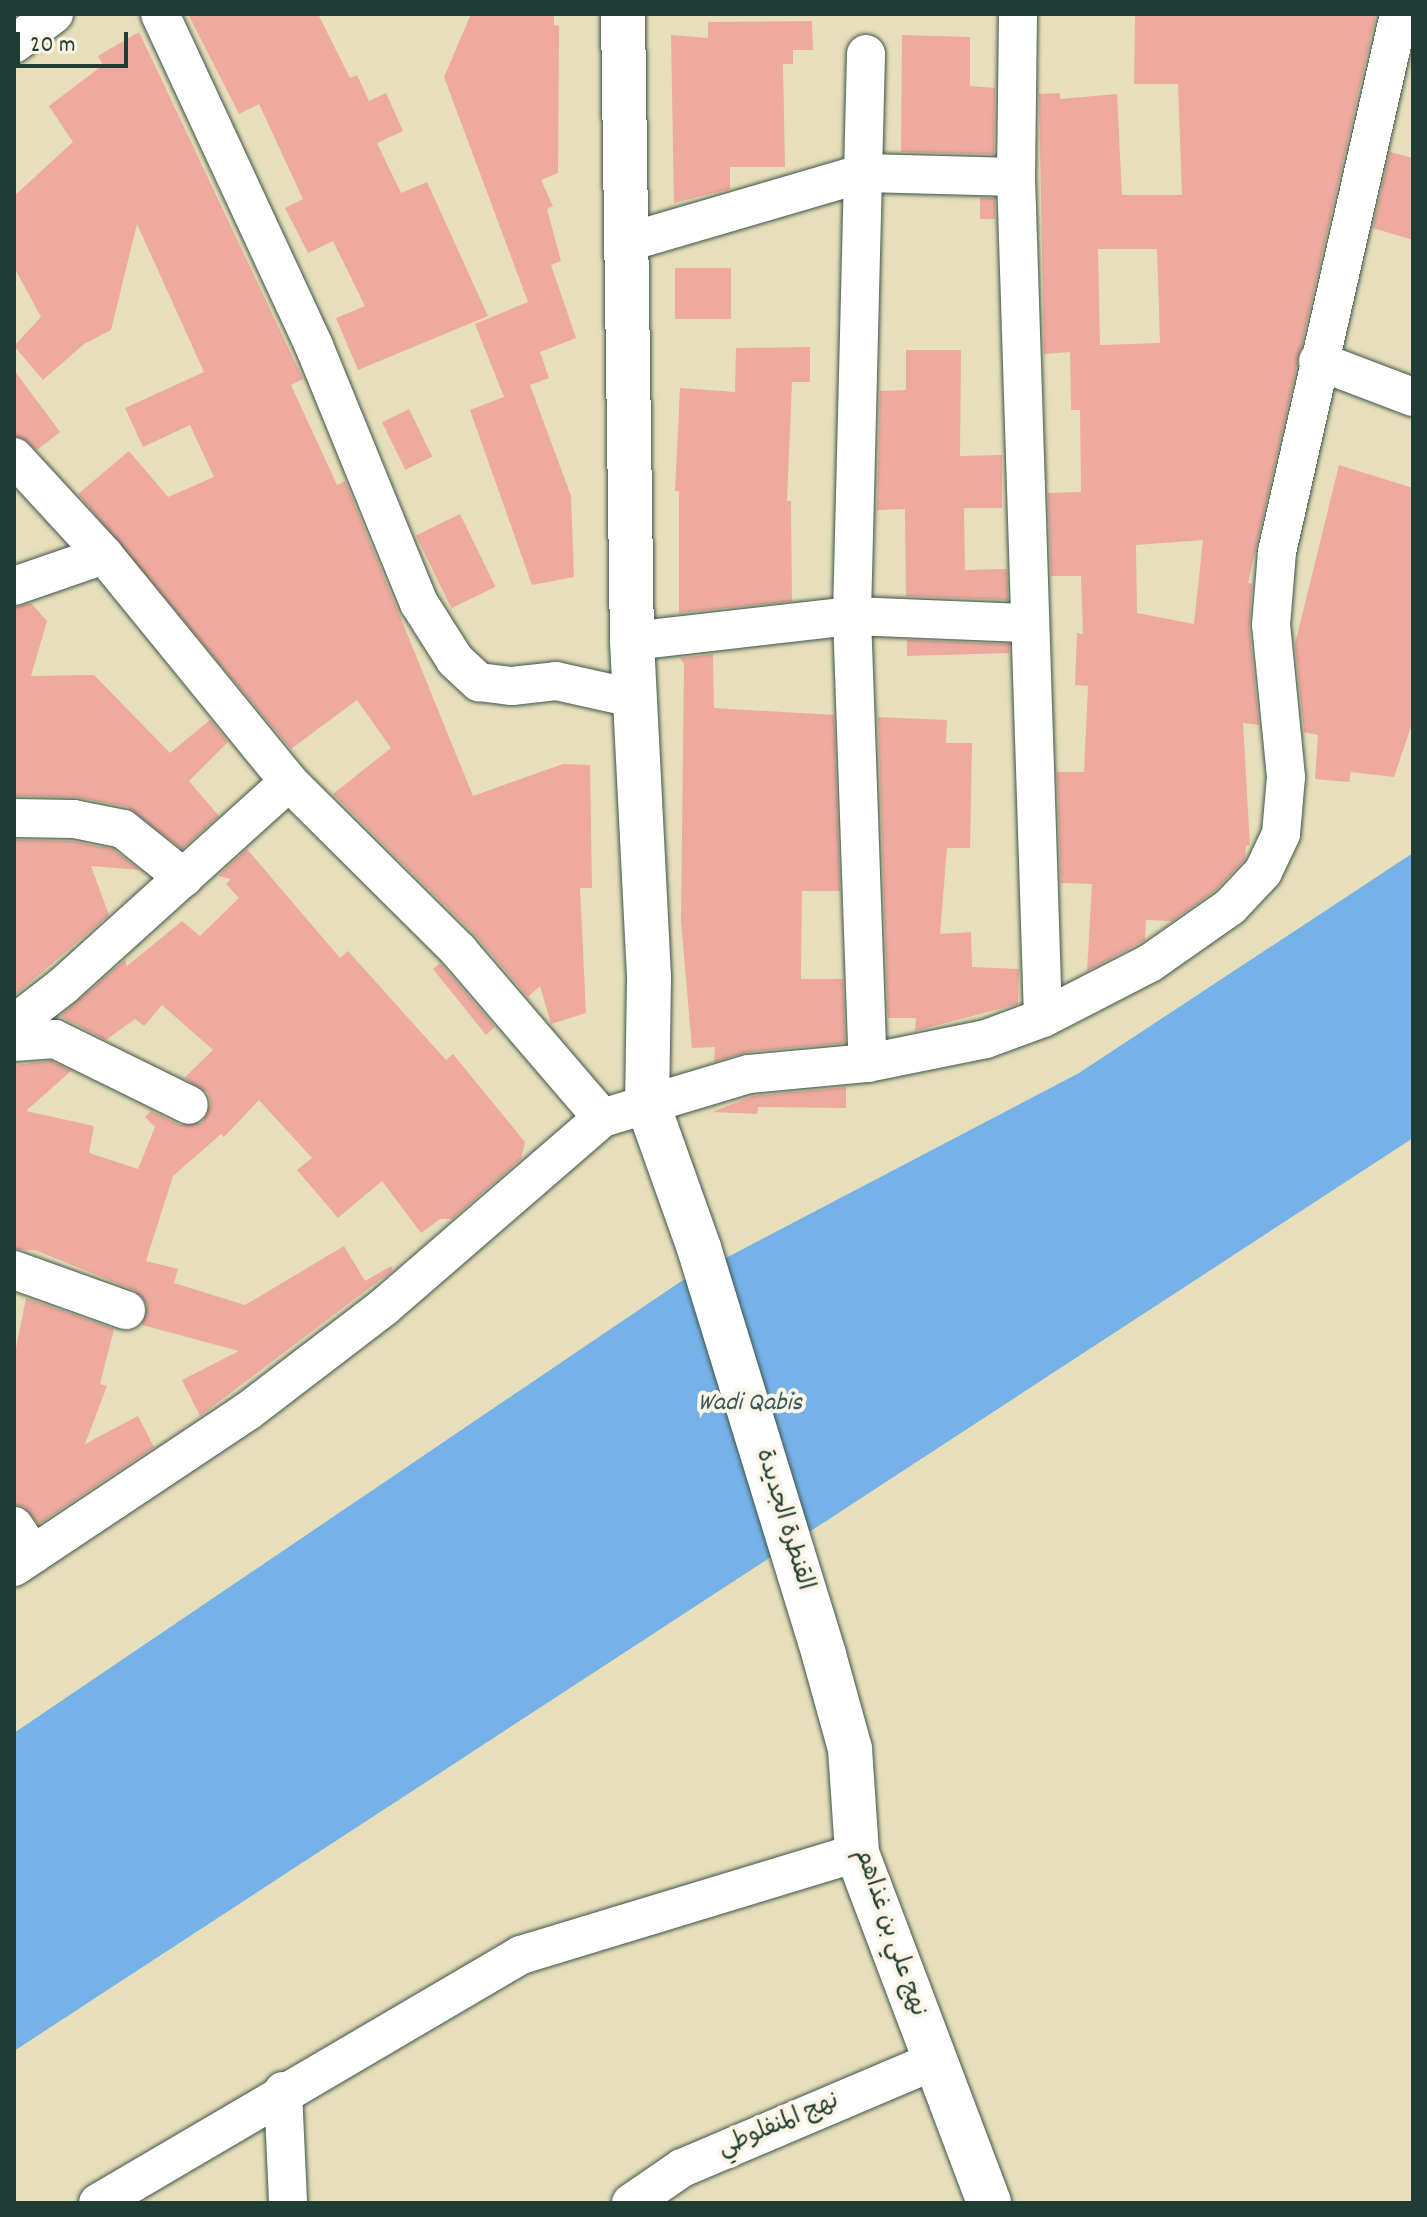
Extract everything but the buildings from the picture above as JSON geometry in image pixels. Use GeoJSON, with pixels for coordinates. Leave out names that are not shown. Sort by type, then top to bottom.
{"type":"FeatureCollection","features":[{"type":"Feature","properties":{"kind":"main road"},"geometry":{"type":"LineString","coordinates":[[623,14],[632,641],[649,979],[647,1102]]}},
{"type":"Feature","properties":{"kind":"main road","name":"القنطرة الجديدة"},"geometry":{"type":"LineString","coordinates":[[647,1102],[699,1248],[824,1655]]}},
{"type":"Feature","properties":{"kind":"main road","name":"نهج علي بن غذاهم"},"geometry":{"type":"LineString","coordinates":[[824,1655],[850,1749],[857,1853],[989,2203]]}},
{"type":"Feature","properties":{"kind":"street"},"geometry":{"type":"LineString","coordinates":[[14,44],[54,14]]}},
{"type":"Feature","properties":{"kind":"street"},"geometry":{"type":"LineString","coordinates":[[160,14],[314,346],[419,603],[455,660],[479,682],[512,686],[556,681],[637,699]]}},
{"type":"Feature","properties":{"kind":"street"},"geometry":{"type":"LineString","coordinates":[[1018,14],[1016,177],[1043,1018]]}},
{"type":"Feature","properties":{"kind":"street"},"geometry":{"type":"LineString","coordinates":[[20,1549],[248,1411],[384,1307],[602,1118],[647,1102],[749,1074],[868,1063],[986,1039],[1043,1018],[1150,963],[1230,907],[1263,872],[1281,834],[1286,777],[1271,625],[1280,537],[1399,14]]}},
{"type":"Feature","properties":{"kind":"street"},"geometry":{"type":"LineString","coordinates":[[866,54],[852,616],[868,1063]]}},
{"type":"Feature","properties":{"kind":"street"},"geometry":{"type":"LineString","coordinates":[[625,243],[865,173],[1016,177]]}},
{"type":"Feature","properties":{"kind":"street"},"geometry":{"type":"LineString","coordinates":[[1318,361],[1413,397]]}},
{"type":"Feature","properties":{"kind":"street"},"geometry":{"type":"LineString","coordinates":[[14,457],[104,555],[289,782],[459,951],[602,1118]]}},
{"type":"Feature","properties":{"kind":"street"},"geometry":{"type":"LineString","coordinates":[[14,586],[104,555]]}},
{"type":"Feature","properties":{"kind":"street"},"geometry":{"type":"LineString","coordinates":[[632,641],[852,616],[1030,623]]}},
{"type":"Feature","properties":{"kind":"street"},"geometry":{"type":"LineString","coordinates":[[14,1024],[184,878],[289,782]]}},
{"type":"Feature","properties":{"kind":"street"},"geometry":{"type":"LineString","coordinates":[[14,818],[74,819],[123,829],[184,878]]}},
{"type":"Feature","properties":{"kind":"street"},"geometry":{"type":"LineString","coordinates":[[14,1042],[55,1039],[189,1105]]}},
{"type":"Feature","properties":{"kind":"street"},"geometry":{"type":"LineString","coordinates":[[14,1270],[126,1310]]}},
{"type":"Feature","properties":{"kind":"street"},"geometry":{"type":"LineString","coordinates":[[98,2203],[283,2091],[521,1955],[857,1853]]}},
{"type":"Feature","properties":{"kind":"street","name":"نهج المنفلوطي"},"geometry":{"type":"LineString","coordinates":[[631,2203],[682,2168],[934,2061]]}},
{"type":"Feature","properties":{"kind":"street"},"geometry":{"type":"LineString","coordinates":[[283,2091],[288,2203]]}},
{"type":"Feature","properties":{"kind":"water","name":"Wadi Qabis"},"geometry":{"type":"Polygon","coordinates":[[[1413,853],[1413,1138],[14,2051],[14,1733],[680,1282],[1079,1073],[1413,853]]]}}]}
